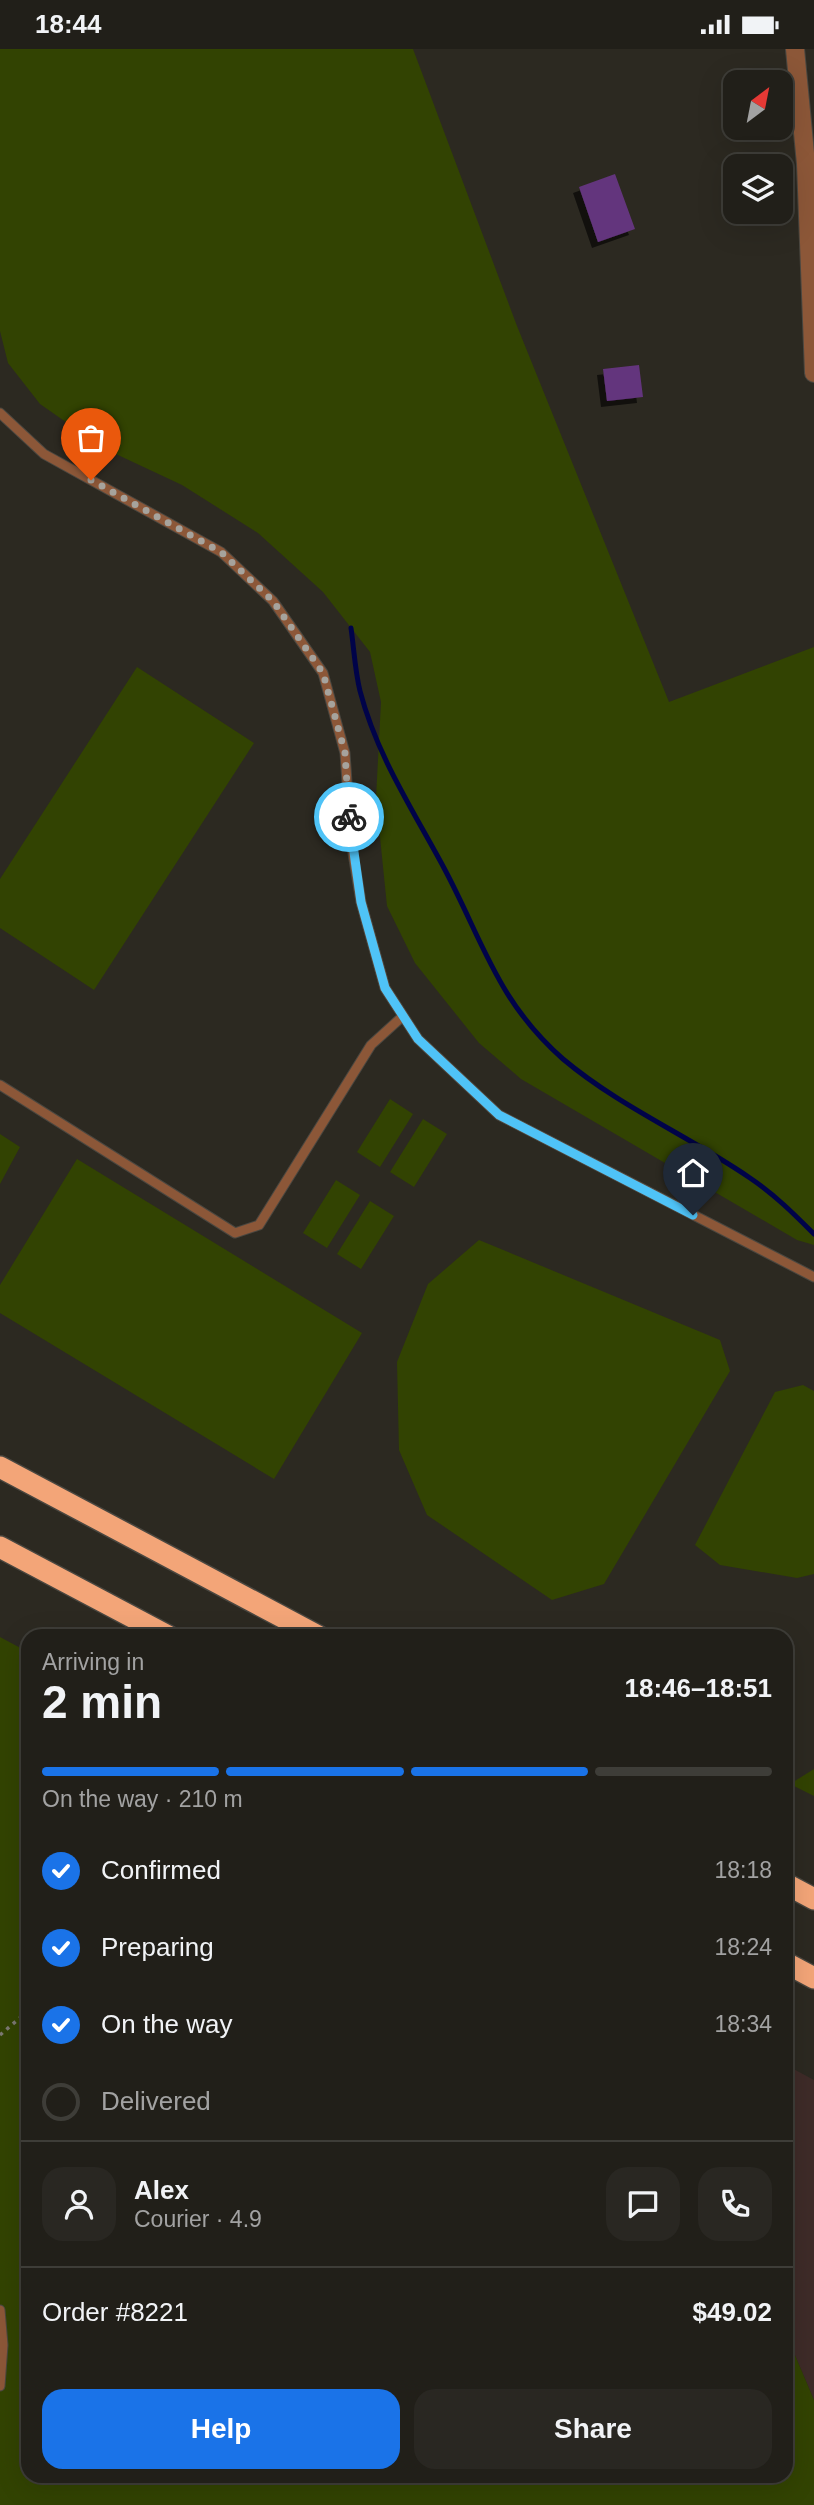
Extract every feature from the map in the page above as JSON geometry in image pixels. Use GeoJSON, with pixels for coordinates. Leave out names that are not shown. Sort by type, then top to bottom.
{"type":"FeatureCollection","features":[{"type":"Feature","properties":{"kind":"highway"},"geometry":{"type":"LineString","coordinates":[[0,1467],[305,1629]]}},
{"type":"Feature","properties":{"kind":"highway"},"geometry":{"type":"LineString","coordinates":[[0,1547],[155,1629]]}},
{"type":"Feature","properties":{"kind":"highway"},"geometry":{"type":"LineString","coordinates":[[793,1888],[814,1899]]}},
{"type":"Feature","properties":{"kind":"highway"},"geometry":{"type":"LineString","coordinates":[[793,1967],[814,1978]]}},
{"type":"Feature","properties":{"kind":"street"},"geometry":{"type":"LineString","coordinates":[[795,49],[806,164],[814,373]]}},
{"type":"Feature","properties":{"kind":"lane"},"geometry":{"type":"LineString","coordinates":[[0,413],[44,454],[221,552],[273,601],[323,673],[345,753],[351,841],[361,902],[385,988],[418,1039],[499,1115],[814,1277]]}},
{"type":"Feature","properties":{"kind":"lane"},"geometry":{"type":"LineString","coordinates":[[0,1086],[235,1233],[259,1225],[370,1045],[403,1016]]}},
{"type":"Feature","properties":{"kind":"lane"},"geometry":{"type":"LineString","coordinates":[[0,2310],[3,2345],[0,2386]]}},
{"type":"Feature","properties":{"kind":"path"},"geometry":{"type":"LineString","coordinates":[[0,2035],[21,2017]]}},
{"type":"Feature","properties":{"kind":"shaded area"},"geometry":{"type":"Polygon","coordinates":[[[793,2069],[814,2080],[814,2400],[793,2350],[793,2069]]]}},
{"type":"Feature","properties":{"kind":"green space"},"geometry":{"type":"Polygon","coordinates":[[[0,49],[413,49],[517,326],[669,702],[814,647],[814,1245],[797,1240],[521,1079],[479,1043],[415,963],[387,906],[376,798],[381,702],[370,652],[323,592],[258,533],[182,485],[103,448],[40,404],[8,363],[0,331],[0,49]]]}},
{"type":"Feature","properties":{"kind":"green space"},"geometry":{"type":"Polygon","coordinates":[[[137,667],[254,743],[94,990],[0,928],[0,879],[137,667]]]}},
{"type":"Feature","properties":{"kind":"green space"},"geometry":{"type":"Polygon","coordinates":[[[390,1099],[413,1114],[380,1167],[357,1152],[390,1099]]]}},
{"type":"Feature","properties":{"kind":"green space"},"geometry":{"type":"Polygon","coordinates":[[[423,1119],[447,1134],[414,1187],[390,1172],[423,1119]]]}},
{"type":"Feature","properties":{"kind":"green space"},"geometry":{"type":"Polygon","coordinates":[[[0,1134],[20,1147],[0,1184],[0,1134]]]}},
{"type":"Feature","properties":{"kind":"green space"},"geometry":{"type":"Polygon","coordinates":[[[77,1159],[362,1333],[274,1479],[0,1313],[0,1285],[77,1159]]]}},
{"type":"Feature","properties":{"kind":"green space"},"geometry":{"type":"Polygon","coordinates":[[[336,1180],[360,1195],[327,1248],[303,1233],[336,1180]]]}},
{"type":"Feature","properties":{"kind":"green space"},"geometry":{"type":"Polygon","coordinates":[[[370,1201],[394,1216],[361,1269],[337,1254],[370,1201]]]}},
{"type":"Feature","properties":{"kind":"green space"},"geometry":{"type":"Polygon","coordinates":[[[479,1240],[720,1340],[730,1371],[604,1584],[552,1600],[427,1515],[399,1450],[397,1362],[428,1284],[479,1240]]]}},
{"type":"Feature","properties":{"kind":"green space"},"geometry":{"type":"Polygon","coordinates":[[[803,1385],[814,1391],[814,1574],[797,1578],[720,1565],[695,1545],[775,1392],[803,1385]]]}},
{"type":"Feature","properties":{"kind":"green space"},"geometry":{"type":"Polygon","coordinates":[[[0,1637],[21,1648],[21,2483],[793,2483],[793,2350],[814,2400],[814,2505],[0,2505],[0,1637]]]}},
{"type":"Feature","properties":{"kind":"green space"},"geometry":{"type":"Polygon","coordinates":[[[814,1769],[814,1796],[793,1786],[793,1782],[814,1769]]]}},
{"type":"Feature","properties":{"kind":"building"},"geometry":{"type":"Polygon","coordinates":[[[615,174],[635,229],[598,242],[579,187],[615,174]]]}},
{"type":"Feature","properties":{"kind":"building"},"geometry":{"type":"Polygon","coordinates":[[[639,365],[643,397],[607,401],[603,369],[639,365]]]}},
{"type":"Feature","properties":{"kind":"waterway"},"geometry":{"type":"LineString","coordinates":[[351,628],[360,691],[376,738],[493,969],[522,1015],[563,1059],[585,1076],[631,1107],[750,1178],[776,1197],[814,1234]]}},
{"type":"Feature","properties":{"kind":"way so far"},"geometry":{"type":"LineString","coordinates":[[91,480],[221,552],[273,601],[323,673],[345,753],[349,817]]}},
{"type":"Feature","properties":{"kind":"route"},"geometry":{"type":"LineString","coordinates":[[349,817],[361,902],[385,988],[418,1039],[499,1115],[693,1215]]}}]}
